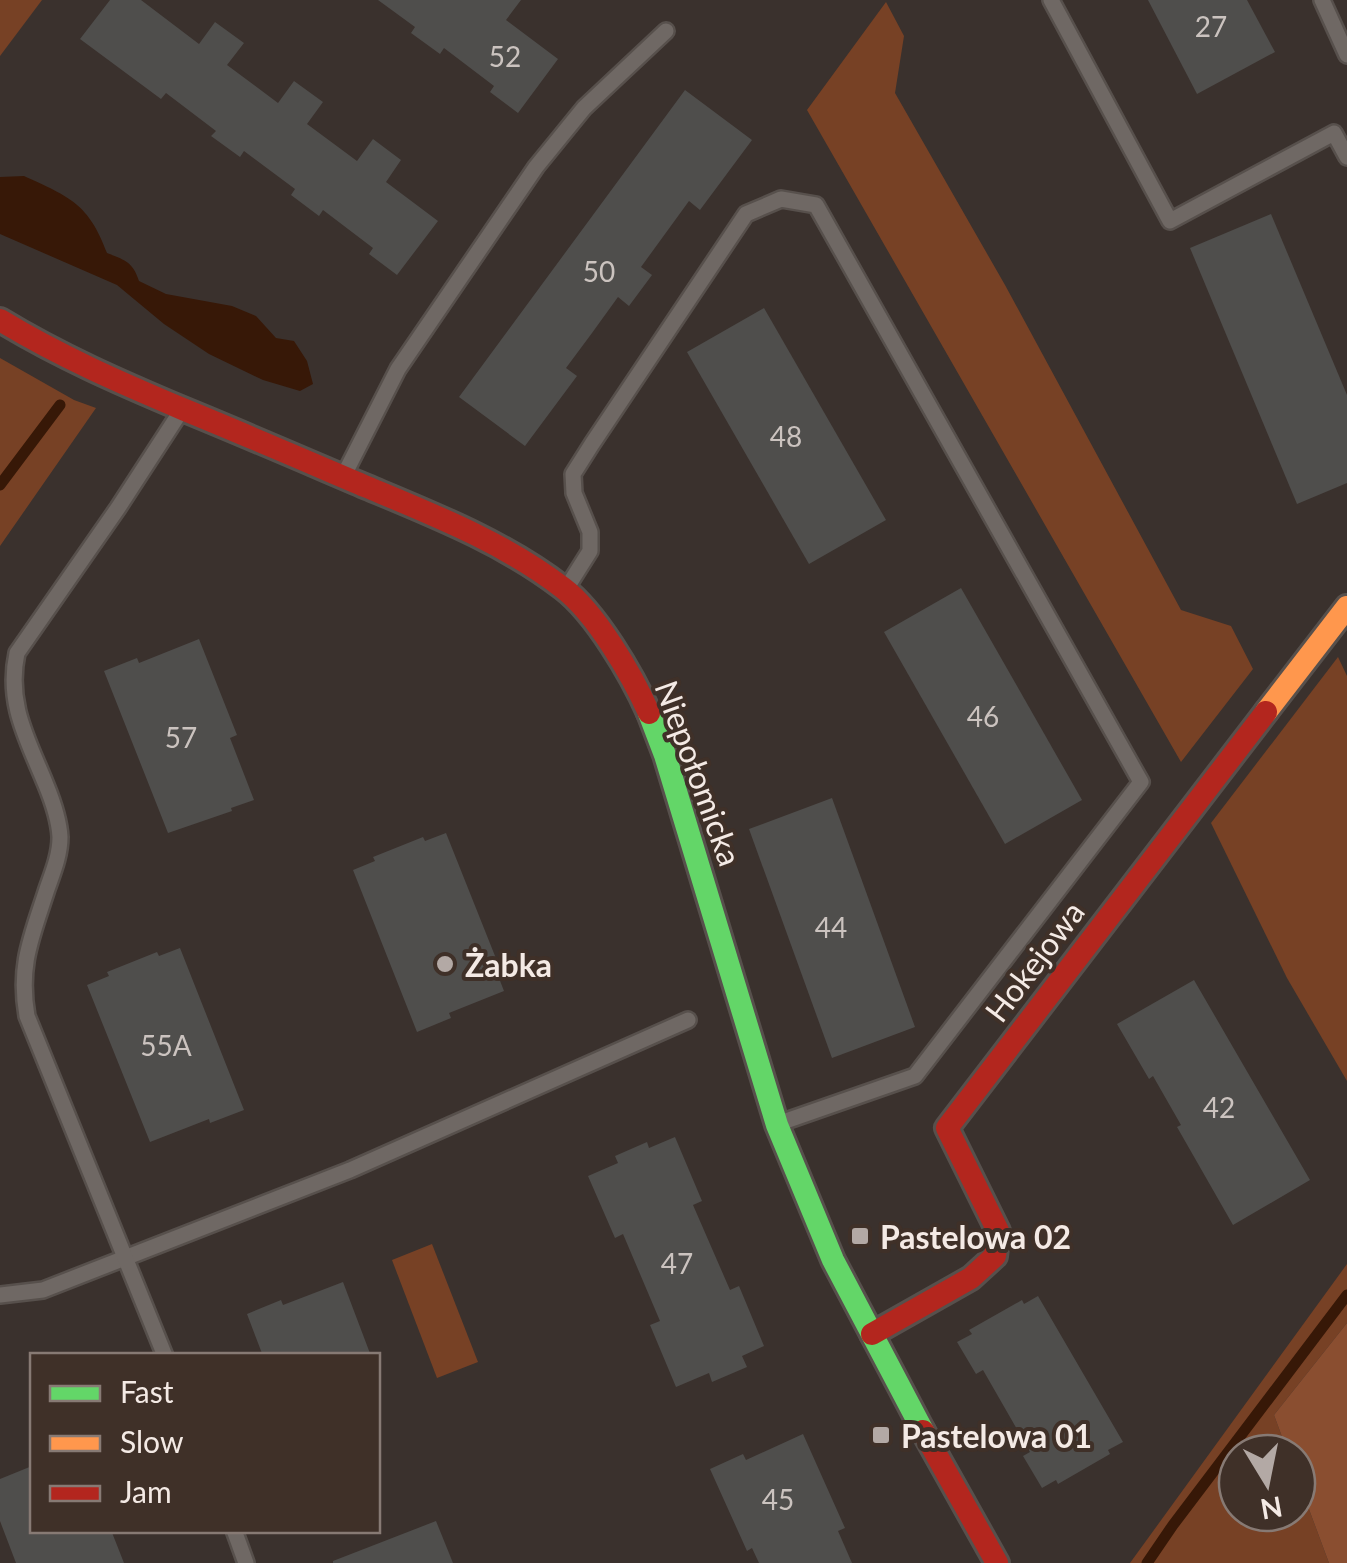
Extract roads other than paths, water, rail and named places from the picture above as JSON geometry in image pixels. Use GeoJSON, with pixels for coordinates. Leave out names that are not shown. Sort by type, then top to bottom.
{"type":"FeatureCollection","features":[{"type":"Feature","properties":{"kind":"main road","name":"Niepołomicka"},"geometry":{"type":"LineString","coordinates":[[0,320],[103,376],[427,512],[487,542],[566,590],[598,628],[624,666],[665,755],[776,1125],[833,1260],[997,1563]]}},
{"type":"Feature","properties":{"kind":"main road","name":"Hokejowa"},"geometry":{"type":"LineString","coordinates":[[872,1334],[971,1278],[995,1256],[998,1230],[948,1128],[1347,607]]}},
{"type":"Feature","properties":{"kind":"lane"},"geometry":{"type":"LineString","coordinates":[[1051,0],[1170,221],[1334,133],[1347,157]]}},
{"type":"Feature","properties":{"kind":"lane"},"geometry":{"type":"LineString","coordinates":[[1322,0],[1347,55]]}},
{"type":"Feature","properties":{"kind":"lane"},"geometry":{"type":"LineString","coordinates":[[343,477],[398,369],[536,167],[584,108],[666,31]]}},
{"type":"Feature","properties":{"kind":"lane"},"geometry":{"type":"LineString","coordinates":[[566,590],[590,551],[590,532],[574,493],[573,474],[592,444],[746,214],[781,199],[816,205],[1142,782],[915,1076],[776,1125]]}},
{"type":"Feature","properties":{"kind":"lane"},"geometry":{"type":"LineString","coordinates":[[164,1353],[26,1016],[25,956],[59,854],[60,836],[52,801],[18,713],[13,673],[18,653],[182,408]]}},
{"type":"Feature","properties":{"kind":"lane"},"geometry":{"type":"LineString","coordinates":[[0,1295],[43,1290],[350,1170],[688,1020]]}},
{"type":"Feature","properties":{"kind":"lane"},"geometry":{"type":"LineString","coordinates":[[235,1533],[246,1563]]}},
{"type":"Feature","properties":{"kind":"waterway"},"geometry":{"type":"LineString","coordinates":[[0,485],[60,405]]}},
{"type":"Feature","properties":{"kind":"waterway"},"geometry":{"type":"LineString","coordinates":[[1147,1563],[1347,1295]]}},
{"type":"Feature","properties":{"kind":"place","name":"Żabka"},"geometry":{"type":"Point","coordinates":[445,964]}},
{"type":"Feature","properties":{"kind":"place","name":"Pastelowa 02"},"geometry":{"type":"Point","coordinates":[860,1236]}},
{"type":"Feature","properties":{"kind":"place","name":"Pastelowa 01"},"geometry":{"type":"Point","coordinates":[881,1435]}}]}
